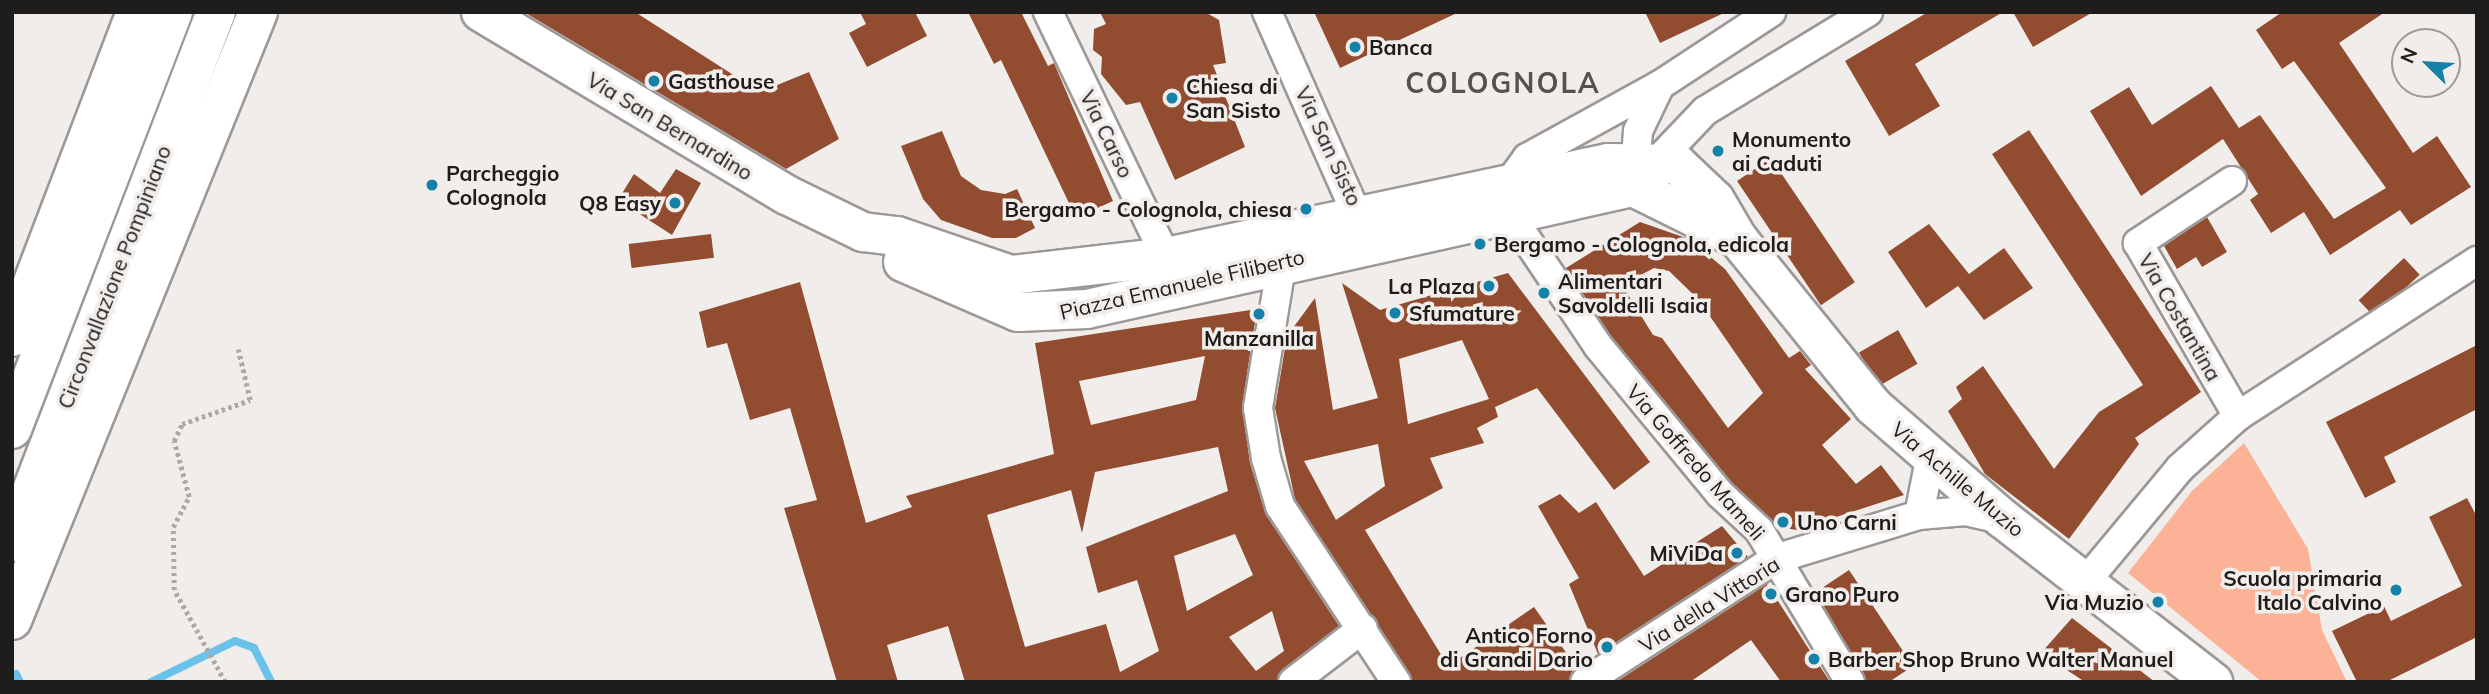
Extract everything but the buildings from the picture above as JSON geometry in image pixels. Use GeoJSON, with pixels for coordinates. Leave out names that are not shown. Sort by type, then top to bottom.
{"type":"FeatureCollection","features":[{"type":"Feature","properties":{"kind":"main road"},"geometry":{"type":"LineString","coordinates":[[12,337],[136,12]]}},
{"type":"Feature","properties":{"kind":"main road","name":"Circonvallazione Pompiniano"},"geometry":{"type":"LineString","coordinates":[[12,429],[173,12]]}},
{"type":"Feature","properties":{"kind":"main road","name":"Circonvallazione Pompiniano"},"geometry":{"type":"LineString","coordinates":[[12,542],[216,12]]}},
{"type":"Feature","properties":{"kind":"main road"},"geometry":{"type":"LineString","coordinates":[[12,620],[258,12]]}},
{"type":"Feature","properties":{"kind":"main road","name":"Via San Bernardino"},"geometry":{"type":"LineString","coordinates":[[481,12],[787,195],[863,232]]}},
{"type":"Feature","properties":{"kind":"main road","name":"Via Achille Muzio"},"geometry":{"type":"LineString","coordinates":[[1642,170],[1677,164],[1696,180],[1738,239],[1872,406],[1930,460],[2213,682]]}},
{"type":"Feature","properties":{"kind":"main road","name":"Piazza Emanuele Filiberto"},"geometry":{"type":"LineString","coordinates":[[863,232],[897,236],[1011,275],[1166,257],[1364,229],[1642,170]]}},
{"type":"Feature","properties":{"kind":"main road","name":"Piazza Emanuele Filiberto"},"geometry":{"type":"LineString","coordinates":[[863,232],[885,254],[1018,312],[1087,309],[1282,261],[1364,229]]}},
{"type":"Feature","properties":{"kind":"street","name":"Via Carso"},"geometry":{"type":"LineString","coordinates":[[1048,12],[1166,257]]}},
{"type":"Feature","properties":{"kind":"street","name":"Via San Sisto"},"geometry":{"type":"LineString","coordinates":[[1267,12],[1364,229]]}},
{"type":"Feature","properties":{"kind":"street"},"geometry":{"type":"LineString","coordinates":[[1509,198],[1527,158],[1660,85],[1770,12]]}},
{"type":"Feature","properties":{"kind":"street"},"geometry":{"type":"LineString","coordinates":[[1642,170],[1705,111],[1868,12]]}},
{"type":"Feature","properties":{"kind":"street"},"geometry":{"type":"LineString","coordinates":[[1642,170],[1639,131],[1660,85]]}},
{"type":"Feature","properties":{"kind":"street","name":"Via Costantina"},"geometry":{"type":"LineString","coordinates":[[2232,181],[2138,243],[2238,416]]}},
{"type":"Feature","properties":{"kind":"street","name":"Via Goffredo Mameli"},"geometry":{"type":"LineString","coordinates":[[1509,198],[1598,346],[1720,494],[1759,530],[1850,682]]}},
{"type":"Feature","properties":{"kind":"street"},"geometry":{"type":"LineString","coordinates":[[1282,261],[1258,408],[1266,458],[1280,506],[1363,628],[1396,682]]}},
{"type":"Feature","properties":{"kind":"street"},"geometry":{"type":"LineString","coordinates":[[2086,581],[2180,468],[2238,416],[2477,261]]}},
{"type":"Feature","properties":{"kind":"street"},"geometry":{"type":"LineString","coordinates":[[1919,515],[1930,460]]}},
{"type":"Feature","properties":{"kind":"street","name":"Via della Vittoria"},"geometry":{"type":"LineString","coordinates":[[1585,682],[1775,559],[1919,515],[1966,511],[2003,519]]}},
{"type":"Feature","properties":{"kind":"street"},"geometry":{"type":"LineString","coordinates":[[1293,682],[1363,628]]}},
{"type":"Feature","properties":{"kind":"path"},"geometry":{"type":"LineString","coordinates":[[225,682],[174,590],[173,527],[189,497],[174,441],[181,424],[250,400],[238,349]]}},
{"type":"Feature","properties":{"kind":"shaded area"},"geometry":{"type":"Polygon","coordinates":[[[2244,443],[2308,549],[2322,630],[2347,682],[2262,682],[2128,573],[2192,491],[2244,443]]]}},
{"type":"Feature","properties":{"kind":"waterway"},"geometry":{"type":"LineString","coordinates":[[151,682],[235,641],[254,648],[271,682]]}},
{"type":"Feature","properties":{"kind":"waterway"},"geometry":{"type":"LineString","coordinates":[[16,674],[20,682]]}},
{"type":"Feature","properties":{"kind":"place","name":"Banca"},"geometry":{"type":"Point","coordinates":[1355,47]}},
{"type":"Feature","properties":{"kind":"place","name":"Gasthouse"},"geometry":{"type":"Point","coordinates":[654,81]}},
{"type":"Feature","properties":{"kind":"place","name":"Chiesa di San Sisto"},"geometry":{"type":"Point","coordinates":[1172,98]}},
{"type":"Feature","properties":{"kind":"place","name":"Monumento ai Caduti"},"geometry":{"type":"Point","coordinates":[1718,151]}},
{"type":"Feature","properties":{"kind":"place","name":"Parcheggio Colognola"},"geometry":{"type":"Point","coordinates":[432,185]}},
{"type":"Feature","properties":{"kind":"place","name":"Q8 Easy"},"geometry":{"type":"Point","coordinates":[675,203]}},
{"type":"Feature","properties":{"kind":"place","name":"Bergamo - Colognola, chiesa"},"geometry":{"type":"Point","coordinates":[1306,209]}},
{"type":"Feature","properties":{"kind":"place","name":"Bergamo - Colognola, edicola"},"geometry":{"type":"Point","coordinates":[1480,244]}},
{"type":"Feature","properties":{"kind":"place","name":"La Plaza"},"geometry":{"type":"Point","coordinates":[1489,286]}},
{"type":"Feature","properties":{"kind":"place","name":"Alimentari Savoldelli Isaia"},"geometry":{"type":"Point","coordinates":[1544,293]}},
{"type":"Feature","properties":{"kind":"place","name":"Sfumature"},"geometry":{"type":"Point","coordinates":[1395,313]}},
{"type":"Feature","properties":{"kind":"place","name":"Manzanilla"},"geometry":{"type":"Point","coordinates":[1259,314]}},
{"type":"Feature","properties":{"kind":"place","name":"Uno Carni"},"geometry":{"type":"Point","coordinates":[1783,522]}},
{"type":"Feature","properties":{"kind":"place","name":"MiViDa"},"geometry":{"type":"Point","coordinates":[1737,553]}},
{"type":"Feature","properties":{"kind":"place","name":"Scuola primaria Italo Calvino"},"geometry":{"type":"Point","coordinates":[2396,590]}},
{"type":"Feature","properties":{"kind":"place","name":"Grano Puro"},"geometry":{"type":"Point","coordinates":[1771,594]}},
{"type":"Feature","properties":{"kind":"place","name":"Via Muzio"},"geometry":{"type":"Point","coordinates":[2158,602]}},
{"type":"Feature","properties":{"kind":"place","name":"Antico Forno di Grandi Dario"},"geometry":{"type":"Point","coordinates":[1607,647]}},
{"type":"Feature","properties":{"kind":"place","name":"Barber Shop Bruno Walter Manuel"},"geometry":{"type":"Point","coordinates":[1814,659]}},
{"type":"Feature","properties":{"kind":"district","name":"COLOGNOLA"},"geometry":{"type":"Point","coordinates":[1503,83]}}]}
